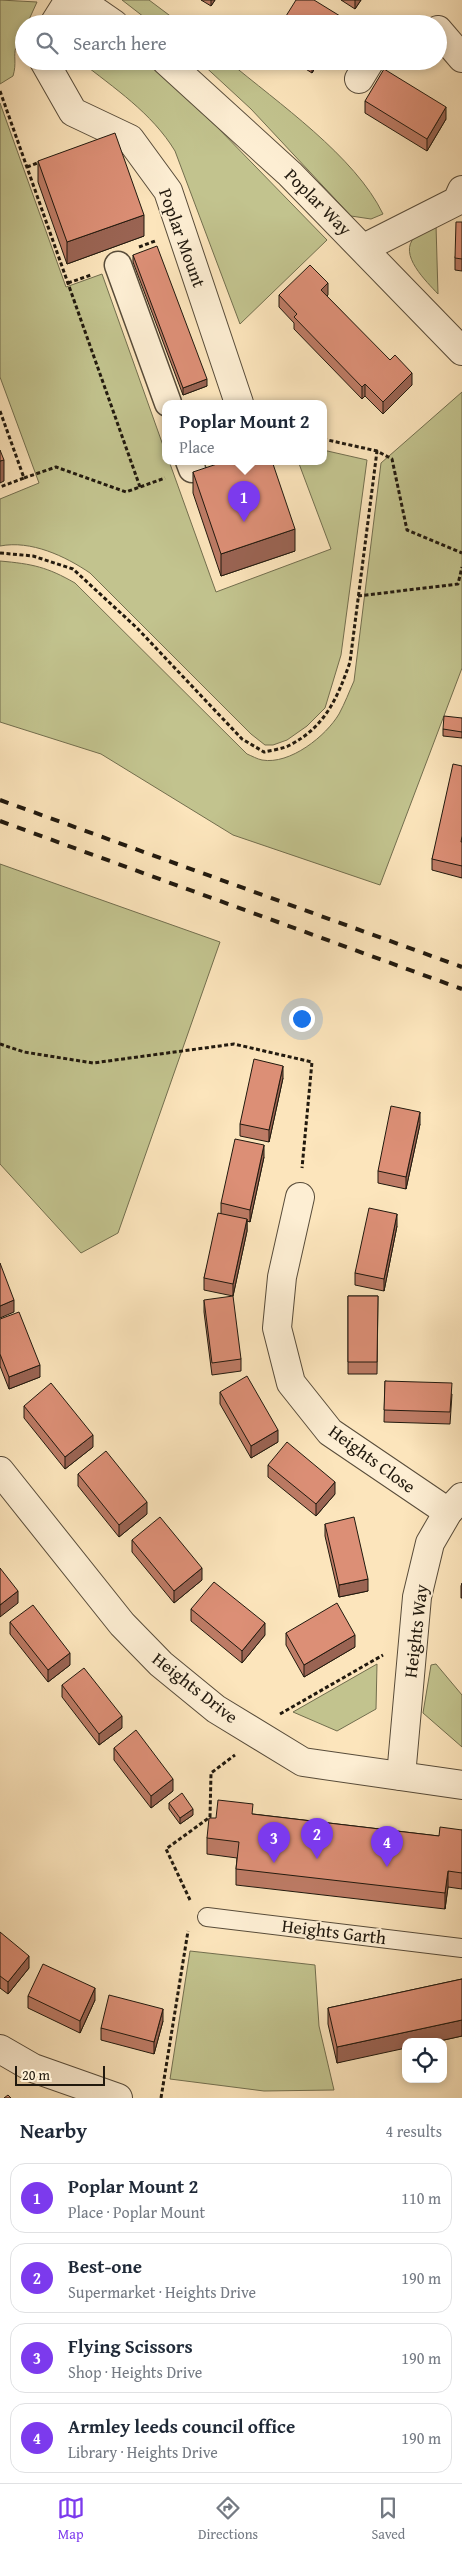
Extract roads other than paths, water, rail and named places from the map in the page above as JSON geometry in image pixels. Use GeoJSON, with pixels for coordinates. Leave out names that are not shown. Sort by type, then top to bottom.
{"type":"FeatureCollection","features":[{"type":"Feature","properties":{"kind":"street"},"geometry":{"type":"LineString","coordinates":[[60,15],[69,0]]}},
{"type":"Feature","properties":{"kind":"street"},"geometry":{"type":"LineString","coordinates":[[79,0],[101,15]]}},
{"type":"Feature","properties":{"kind":"street"},"geometry":{"type":"LineString","coordinates":[[447,40],[462,58]]}},
{"type":"Feature","properties":{"kind":"street","name":"Poplar Mount"},"geometry":{"type":"LineString","coordinates":[[49,70],[73,112],[130,139],[168,190],[239,400]]}},
{"type":"Feature","properties":{"kind":"street","name":"Poplar Way"},"geometry":{"type":"LineString","coordinates":[[176,70],[290,174],[462,351]]}},
{"type":"Feature","properties":{"kind":"street"},"geometry":{"type":"LineString","coordinates":[[364,248],[457,201],[462,190]]}},
{"type":"Feature","properties":{"kind":"street"},"geometry":{"type":"LineString","coordinates":[[118,265],[167,400]]}},
{"type":"Feature","properties":{"kind":"street","name":"Heights Close"},"geometry":{"type":"LineString","coordinates":[[300,1197],[282,1277],[277,1328],[292,1383],[330,1432],[455,1505]]}},
{"type":"Feature","properties":{"kind":"street","name":"Heights Drive"},"geometry":{"type":"LineString","coordinates":[[0,1471],[122,1624],[161,1664],[216,1709],[303,1762],[462,1785]]}},
{"type":"Feature","properties":{"kind":"street","name":"Heights Way"},"geometry":{"type":"LineString","coordinates":[[401,1776],[417,1597],[430,1543],[455,1505]]}},
{"type":"Feature","properties":{"kind":"street"},"geometry":{"type":"LineString","coordinates":[[0,2049],[33,2068],[118,2098]]}},
{"type":"Feature","properties":{"kind":"lane","name":"Heights Garth"},"geometry":{"type":"LineString","coordinates":[[207,1917],[462,1948]]}},
{"type":"Feature","properties":{"kind":"railway"},"geometry":{"type":"LineString","coordinates":[[0,800],[462,967]]}},
{"type":"Feature","properties":{"kind":"railway"},"geometry":{"type":"LineString","coordinates":[[0,821],[462,989]]}},
{"type":"Feature","properties":{"kind":"place","name":"Poplar Mount 2"},"geometry":{"type":"Point","coordinates":[244,522]}},
{"type":"Feature","properties":{"kind":"place","name":"Best-one"},"geometry":{"type":"Point","coordinates":[317,1859]}},
{"type":"Feature","properties":{"kind":"place","name":"Flying Scissors"},"geometry":{"type":"Point","coordinates":[274,1863]}},
{"type":"Feature","properties":{"kind":"place","name":"Armley leeds council office"},"geometry":{"type":"Point","coordinates":[387,1867]}}]}
